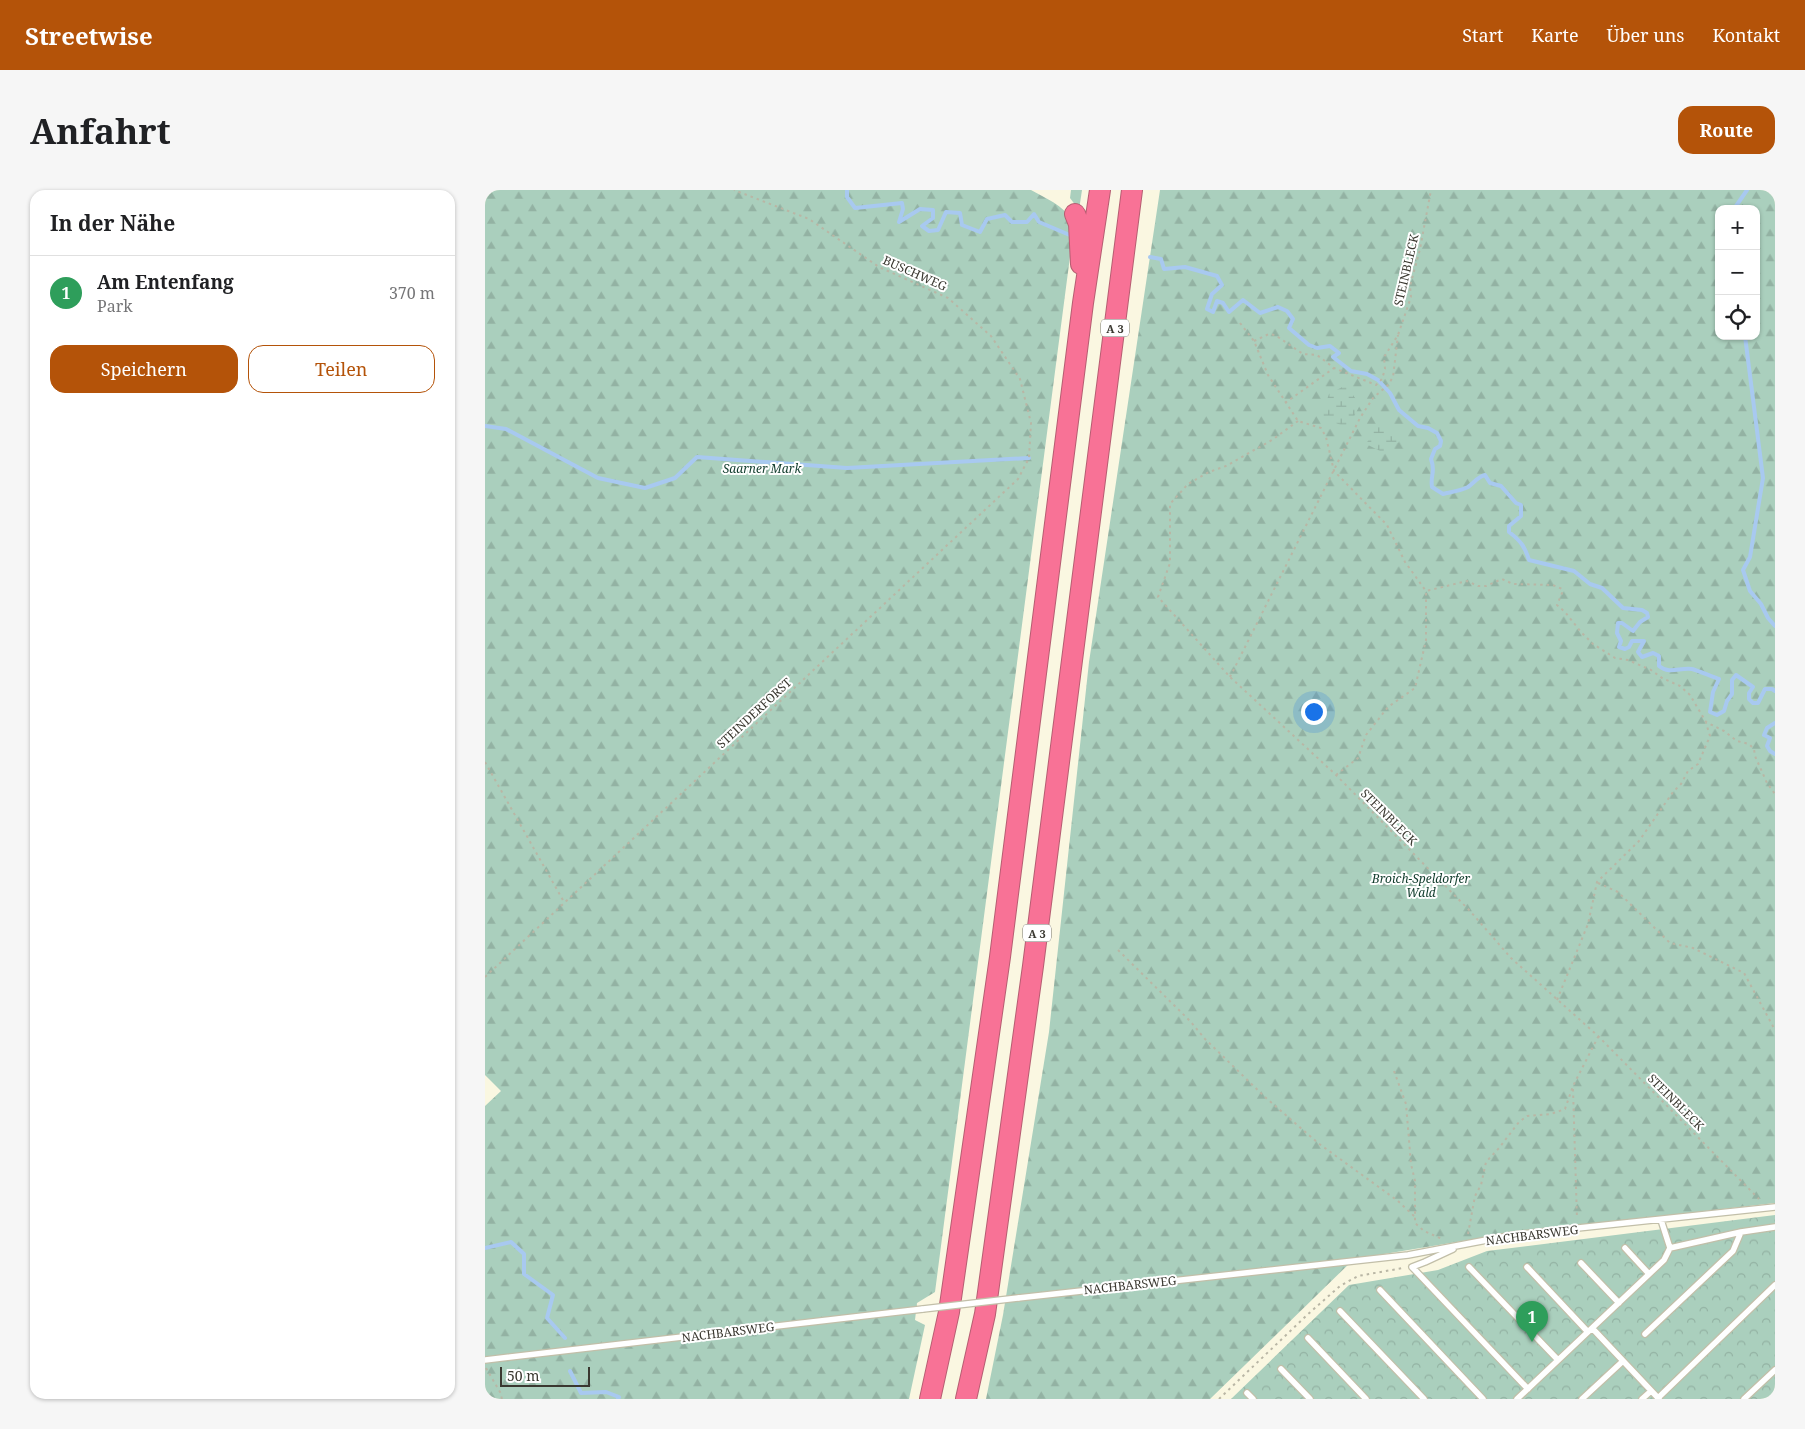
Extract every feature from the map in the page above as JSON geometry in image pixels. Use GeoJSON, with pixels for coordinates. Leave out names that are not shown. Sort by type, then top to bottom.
{"type":"FeatureCollection","features":[{"type":"Feature","properties":{"kind":"highway","name":"A 3"},"geometry":{"type":"LineString","coordinates":[[931,1399],[949,1312],[997,977],[1083,303],[1100,190]]}},
{"type":"Feature","properties":{"kind":"highway","name":"A 3"},"geometry":{"type":"LineString","coordinates":[[966,1399],[985,1314],[1032,976],[1132,190]]}},
{"type":"Feature","properties":{"kind":"highway"},"geometry":{"type":"LineString","coordinates":[[1075,214],[1079,224],[1083,303]]}},
{"type":"Feature","properties":{"kind":"lane","name":"NACHBARSWEG"},"geometry":{"type":"LineString","coordinates":[[485,1360],[1408,1255],[1513,1235],[1775,1207]]}},
{"type":"Feature","properties":{"kind":"lane"},"geometry":{"type":"LineString","coordinates":[[1517,1399],[1664,1260],[1670,1248],[1661,1220]]}},
{"type":"Feature","properties":{"kind":"lane"},"geometry":{"type":"LineString","coordinates":[[1670,1248],[1741,1232],[1775,1227]]}},
{"type":"Feature","properties":{"kind":"lane"},"geometry":{"type":"LineString","coordinates":[[1645,1334],[1733,1251],[1741,1232]]}},
{"type":"Feature","properties":{"kind":"lane"},"geometry":{"type":"LineString","coordinates":[[1459,1245],[1412,1267],[1528,1389]]}},
{"type":"Feature","properties":{"kind":"lane"},"geometry":{"type":"LineString","coordinates":[[1625,1248],[1649,1274]]}},
{"type":"Feature","properties":{"kind":"lane"},"geometry":{"type":"LineString","coordinates":[[1581,1263],[1619,1303]]}},
{"type":"Feature","properties":{"kind":"lane"},"geometry":{"type":"LineString","coordinates":[[1469,1267],[1558,1360]]}},
{"type":"Feature","properties":{"kind":"lane"},"geometry":{"type":"LineString","coordinates":[[1527,1267],[1623,1361],[1658,1399],[1775,1285]]}},
{"type":"Feature","properties":{"kind":"lane"},"geometry":{"type":"LineString","coordinates":[[1380,1290],[1483,1399]]}},
{"type":"Feature","properties":{"kind":"lane"},"geometry":{"type":"LineString","coordinates":[[1340,1311],[1424,1399]]}},
{"type":"Feature","properties":{"kind":"lane"},"geometry":{"type":"LineString","coordinates":[[1308,1338],[1366,1399]]}},
{"type":"Feature","properties":{"kind":"lane"},"geometry":{"type":"LineString","coordinates":[[1582,1399],[1623,1361]]}},
{"type":"Feature","properties":{"kind":"lane"},"geometry":{"type":"LineString","coordinates":[[1281,1369],[1310,1399]]}},
{"type":"Feature","properties":{"kind":"lane"},"geometry":{"type":"LineString","coordinates":[[1744,1399],[1775,1370]]}},
{"type":"Feature","properties":{"kind":"lane"},"geometry":{"type":"LineString","coordinates":[[1642,1399],[1651,1391]]}},
{"type":"Feature","properties":{"kind":"lane"},"geometry":{"type":"LineString","coordinates":[[1247,1393],[1253,1399]]}},
{"type":"Feature","properties":{"kind":"path","name":"BUSCHWEG"},"geometry":{"type":"LineString","coordinates":[[734,190],[809,219],[879,268],[948,298],[991,336],[1020,379],[1031,423],[1029,458]]}},
{"type":"Feature","properties":{"kind":"path","name":"STEINBLECK"},"geometry":{"type":"LineString","coordinates":[[1333,368],[1376,385],[1382,379],[1385,369],[1384,357],[1398,335],[1411,298],[1411,286],[1431,190]]}},
{"type":"Feature","properties":{"kind":"path"},"geometry":{"type":"LineString","coordinates":[[1239,323],[1254,342],[1268,375],[1285,403],[1298,421],[1321,428],[1326,437],[1334,470],[1387,525],[1405,562],[1426,591],[1425,640],[1415,688],[1388,707],[1366,735],[1358,758],[1336,775]]}},
{"type":"Feature","properties":{"kind":"path"},"geometry":{"type":"LineString","coordinates":[[1254,342],[1269,334],[1275,335],[1303,354],[1317,355],[1333,368],[1285,403]]}},
{"type":"Feature","properties":{"kind":"path"},"geometry":{"type":"LineString","coordinates":[[1230,677],[1365,412],[1373,398],[1389,386],[1393,377],[1398,335]]}},
{"type":"Feature","properties":{"kind":"path","name":"STEINBLECK"},"geometry":{"type":"LineString","coordinates":[[1298,421],[1265,444],[1226,466],[1209,472],[1188,484],[1170,504],[1169,563],[1158,597],[1230,677],[1336,775],[1470,911],[1511,958],[1598,1036],[1767,1208]]}},
{"type":"Feature","properties":{"kind":"path","name":"STEINDERFORST"},"geometry":{"type":"LineString","coordinates":[[485,977],[1018,479],[1029,458]]}},
{"type":"Feature","properties":{"kind":"path"},"geometry":{"type":"LineString","coordinates":[[1426,591],[1467,581],[1478,586],[1486,586],[1502,579],[1513,584],[1553,585],[1562,589],[1557,605],[1593,644],[1615,658],[1628,660],[1680,686],[1689,695],[1706,722],[1710,736],[1698,764],[1688,772],[1639,841],[1597,882],[1587,924],[1557,1000]]}},
{"type":"Feature","properties":{"kind":"path"},"geometry":{"type":"LineString","coordinates":[[1706,722],[1724,731],[1737,741],[1749,744],[1754,748],[1755,756],[1767,783],[1775,794]]}},
{"type":"Feature","properties":{"kind":"path"},"geometry":{"type":"LineString","coordinates":[[485,762],[565,902]]}},
{"type":"Feature","properties":{"kind":"path"},"geometry":{"type":"LineString","coordinates":[[1597,882],[1618,892],[1670,943],[1693,948],[1744,973],[1775,1030]]}},
{"type":"Feature","properties":{"kind":"path"},"geometry":{"type":"LineString","coordinates":[[1118,950],[1265,1097],[1318,1143],[1398,1201],[1415,1217]]}},
{"type":"Feature","properties":{"kind":"path"},"geometry":{"type":"LineString","coordinates":[[1394,1071],[1407,1104],[1411,1164],[1415,1181],[1415,1223],[1423,1231],[1459,1245],[1468,1234],[1475,1196],[1481,1184],[1486,1162],[1519,1122],[1527,1116],[1551,1114],[1565,1109],[1573,1086],[1598,1036]]}},
{"type":"Feature","properties":{"kind":"path"},"geometry":{"type":"LineString","coordinates":[[1573,1086],[1578,1229]]}},
{"type":"Feature","properties":{"kind":"path"},"geometry":{"type":"LineString","coordinates":[[1219,1399],[1307,1315],[1341,1286],[1357,1276],[1412,1267]]}},
{"type":"Feature","properties":{"kind":"path"},"geometry":{"type":"LineString","coordinates":[[485,1366],[502,1399]]}},
{"type":"Feature","properties":{"kind":"green space","name":"Saarner Mark"},"geometry":{"type":"Polygon","coordinates":[[[485,190],[1031,190],[1062,208],[1074,226],[935,1292],[917,1303],[915,1320],[925,1325],[909,1399],[485,1399],[485,1106],[501,1091],[485,1075],[485,190]]]}},
{"type":"Feature","properties":{"kind":"green space"},"geometry":{"type":"Polygon","coordinates":[[[1071,190],[1082,190],[1079,210],[1070,198],[1071,190]]]}},
{"type":"Feature","properties":{"kind":"green space","name":"Broich-Speldorfer Wald"},"geometry":{"type":"Polygon","coordinates":[[[1160,190],[1775,190],[1775,1203],[1499,1235],[1354,1259],[1210,1399],[986,1399],[1003,1315],[1049,1032],[1089,662],[1160,190]]]}},
{"type":"Feature","properties":{"kind":"green space"},"geometry":{"type":"Polygon","coordinates":[[[1346,385],[1360,405],[1348,428],[1321,417],[1329,394],[1346,385]]]}},
{"type":"Feature","properties":{"kind":"green space"},"geometry":{"type":"Polygon","coordinates":[[[1380,421],[1399,442],[1382,452],[1366,444],[1380,421]]]}},
{"type":"Feature","properties":{"kind":"green space"},"geometry":{"type":"Polygon","coordinates":[[[1775,1215],[1775,1399],[1231,1399],[1349,1285],[1438,1270],[1487,1251],[1775,1215]]]}},
{"type":"Feature","properties":{"kind":"waterway"},"geometry":{"type":"LineString","coordinates":[[847,190],[847,197],[855,208],[902,203],[903,209],[899,222],[920,209],[933,210],[933,218],[922,226],[929,231],[938,230],[946,212],[960,213],[962,225],[980,232],[987,219],[1005,215],[1012,222],[1027,222],[1034,214],[1039,222],[1072,236]]}},
{"type":"Feature","properties":{"kind":"waterway"},"geometry":{"type":"LineString","coordinates":[[1737,205],[1747,190]]}},
{"type":"Feature","properties":{"kind":"waterway"},"geometry":{"type":"LineString","coordinates":[[1150,257],[1161,259],[1164,269],[1185,267],[1217,276],[1222,285],[1212,294],[1207,309],[1213,312],[1217,301],[1223,303],[1229,312],[1243,300],[1260,313],[1278,307],[1287,311],[1293,319],[1289,328],[1309,345],[1317,348],[1330,346],[1339,353],[1333,357],[1351,371],[1367,374],[1378,380],[1390,393],[1399,410],[1418,426],[1428,428],[1437,433],[1441,441],[1440,446],[1435,449],[1431,459],[1433,467],[1432,487],[1443,494],[1462,490],[1485,475],[1490,483],[1501,486],[1516,503],[1521,505],[1521,516],[1509,526],[1509,532],[1522,544],[1529,560],[1574,571],[1590,584],[1602,588],[1623,608],[1642,610],[1647,613],[1648,617],[1640,622],[1633,631],[1622,623],[1618,623],[1617,633],[1621,641],[1619,647],[1625,649],[1629,647],[1632,641],[1644,641],[1638,652],[1642,657],[1653,653],[1659,656],[1659,666],[1663,669],[1692,669],[1719,679],[1713,692],[1710,712],[1717,715],[1724,711],[1727,701],[1732,694],[1732,680],[1736,675],[1753,687],[1749,693],[1749,699],[1753,703],[1758,703],[1765,689],[1775,691]]}},
{"type":"Feature","properties":{"kind":"waterway"},"geometry":{"type":"LineString","coordinates":[[1746,340],[1763,478],[1750,557],[1743,570],[1750,591],[1775,626]]}},
{"type":"Feature","properties":{"kind":"waterway"},"geometry":{"type":"LineString","coordinates":[[485,426],[506,429],[598,478],[645,488],[675,478],[697,457],[847,468],[1029,458]]}},
{"type":"Feature","properties":{"kind":"waterway"},"geometry":{"type":"LineString","coordinates":[[1775,723],[1767,728],[1764,735],[1770,738],[1767,746],[1775,754]]}},
{"type":"Feature","properties":{"kind":"waterway"},"geometry":{"type":"LineString","coordinates":[[485,1248],[511,1242],[524,1254],[524,1274],[553,1295],[547,1318],[565,1338]]}},
{"type":"Feature","properties":{"kind":"waterway"},"geometry":{"type":"LineString","coordinates":[[570,1371],[581,1393],[606,1392],[619,1397],[618,1399]]}},
{"type":"Feature","properties":{"kind":"place","name":"Am Entenfang"},"geometry":{"type":"Point","coordinates":[1532,1342]}}]}
